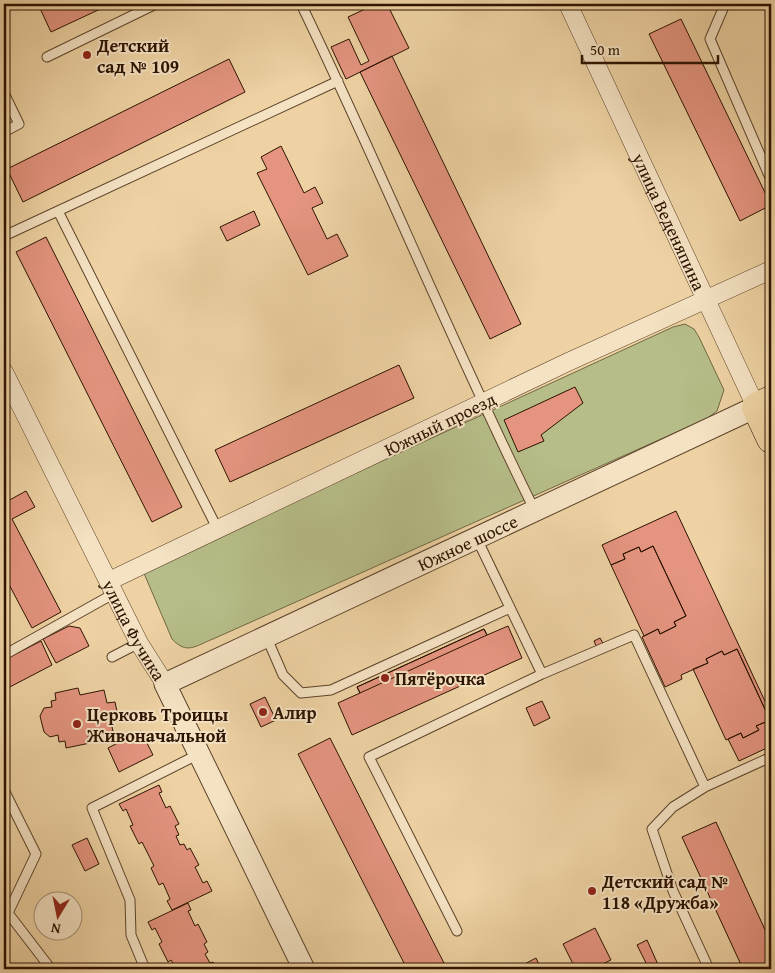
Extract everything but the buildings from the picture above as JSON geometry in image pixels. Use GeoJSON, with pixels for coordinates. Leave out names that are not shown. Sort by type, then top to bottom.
{"type":"FeatureCollection","features":[{"type":"Feature","properties":{"kind":"main road","name":"улица Веденяпина"},"geometry":{"type":"LineString","coordinates":[[764,404],[771,439]]}},
{"type":"Feature","properties":{"kind":"street","name":"улица Веденяпина"},"geometry":{"type":"LineString","coordinates":[[568,4],[705,299],[764,404]]}},
{"type":"Feature","properties":{"kind":"street","name":"Южный проезд"},"geometry":{"type":"LineString","coordinates":[[112,587],[218,530],[483,403],[771,270]]}},
{"type":"Feature","properties":{"kind":"street","name":"улица Фучика"},"geometry":{"type":"LineString","coordinates":[[4,372],[139,643],[164,684],[197,755],[304,969]]}},
{"type":"Feature","properties":{"kind":"street","name":"Южное шоссе"},"geometry":{"type":"LineString","coordinates":[[164,684],[764,404]]}},
{"type":"Feature","properties":{"kind":"lane"},"geometry":{"type":"LineString","coordinates":[[46,56],[156,4]]}},
{"type":"Feature","properties":{"kind":"lane"},"geometry":{"type":"LineString","coordinates":[[301,4],[483,403],[535,511]]}},
{"type":"Feature","properties":{"kind":"lane"},"geometry":{"type":"LineString","coordinates":[[725,4],[710,39],[771,176]]}},
{"type":"Feature","properties":{"kind":"lane"},"geometry":{"type":"LineString","coordinates":[[4,236],[338,82]]}},
{"type":"Feature","properties":{"kind":"lane"},"geometry":{"type":"LineString","coordinates":[[4,93],[19,124],[4,132]]}},
{"type":"Feature","properties":{"kind":"lane"},"geometry":{"type":"LineString","coordinates":[[58,211],[218,530]]}},
{"type":"Feature","properties":{"kind":"lane"},"geometry":{"type":"LineString","coordinates":[[476,539],[542,674]]}},
{"type":"Feature","properties":{"kind":"lane"},"geometry":{"type":"LineString","coordinates":[[4,655],[112,587]]}},
{"type":"Feature","properties":{"kind":"lane"},"geometry":{"type":"LineString","coordinates":[[266,636],[283,675],[301,693],[331,690],[510,608]]}},
{"type":"Feature","properties":{"kind":"lane"},"geometry":{"type":"LineString","coordinates":[[457,931],[369,756],[542,674],[634,635],[705,787]]}},
{"type":"Feature","properties":{"kind":"lane"},"geometry":{"type":"LineString","coordinates":[[112,657],[139,643]]}},
{"type":"Feature","properties":{"kind":"lane"},"geometry":{"type":"LineString","coordinates":[[145,969],[131,935],[130,900],[92,808],[197,755]]}},
{"type":"Feature","properties":{"kind":"lane"},"geometry":{"type":"LineString","coordinates":[[709,969],[673,892],[652,829],[673,807],[705,787],[771,757]]}},
{"type":"Feature","properties":{"kind":"lane"},"geometry":{"type":"LineString","coordinates":[[4,790],[36,854],[6,914],[51,969]]}},
{"type":"Feature","properties":{"kind":"green space"},"geometry":{"type":"Polygon","coordinates":[[[685,324],[694,329],[699,337],[724,390],[717,411],[706,419],[196,646],[191,648],[182,647],[172,639],[143,571],[673,327],[685,324]]]}},
{"type":"Feature","properties":{"kind":"place","name":"Детский сад № 109"},"geometry":{"type":"Point","coordinates":[87,55]}},
{"type":"Feature","properties":{"kind":"place","name":"Пятёрочка"},"geometry":{"type":"Point","coordinates":[385,678]}},
{"type":"Feature","properties":{"kind":"place","name":"Алир"},"geometry":{"type":"Point","coordinates":[263,712]}},
{"type":"Feature","properties":{"kind":"place","name":"Церковь Троицы Живоначальной"},"geometry":{"type":"Point","coordinates":[77,724]}},
{"type":"Feature","properties":{"kind":"place","name":"Детский сад № 118 «Дружба»"},"geometry":{"type":"Point","coordinates":[592,891]}}]}
